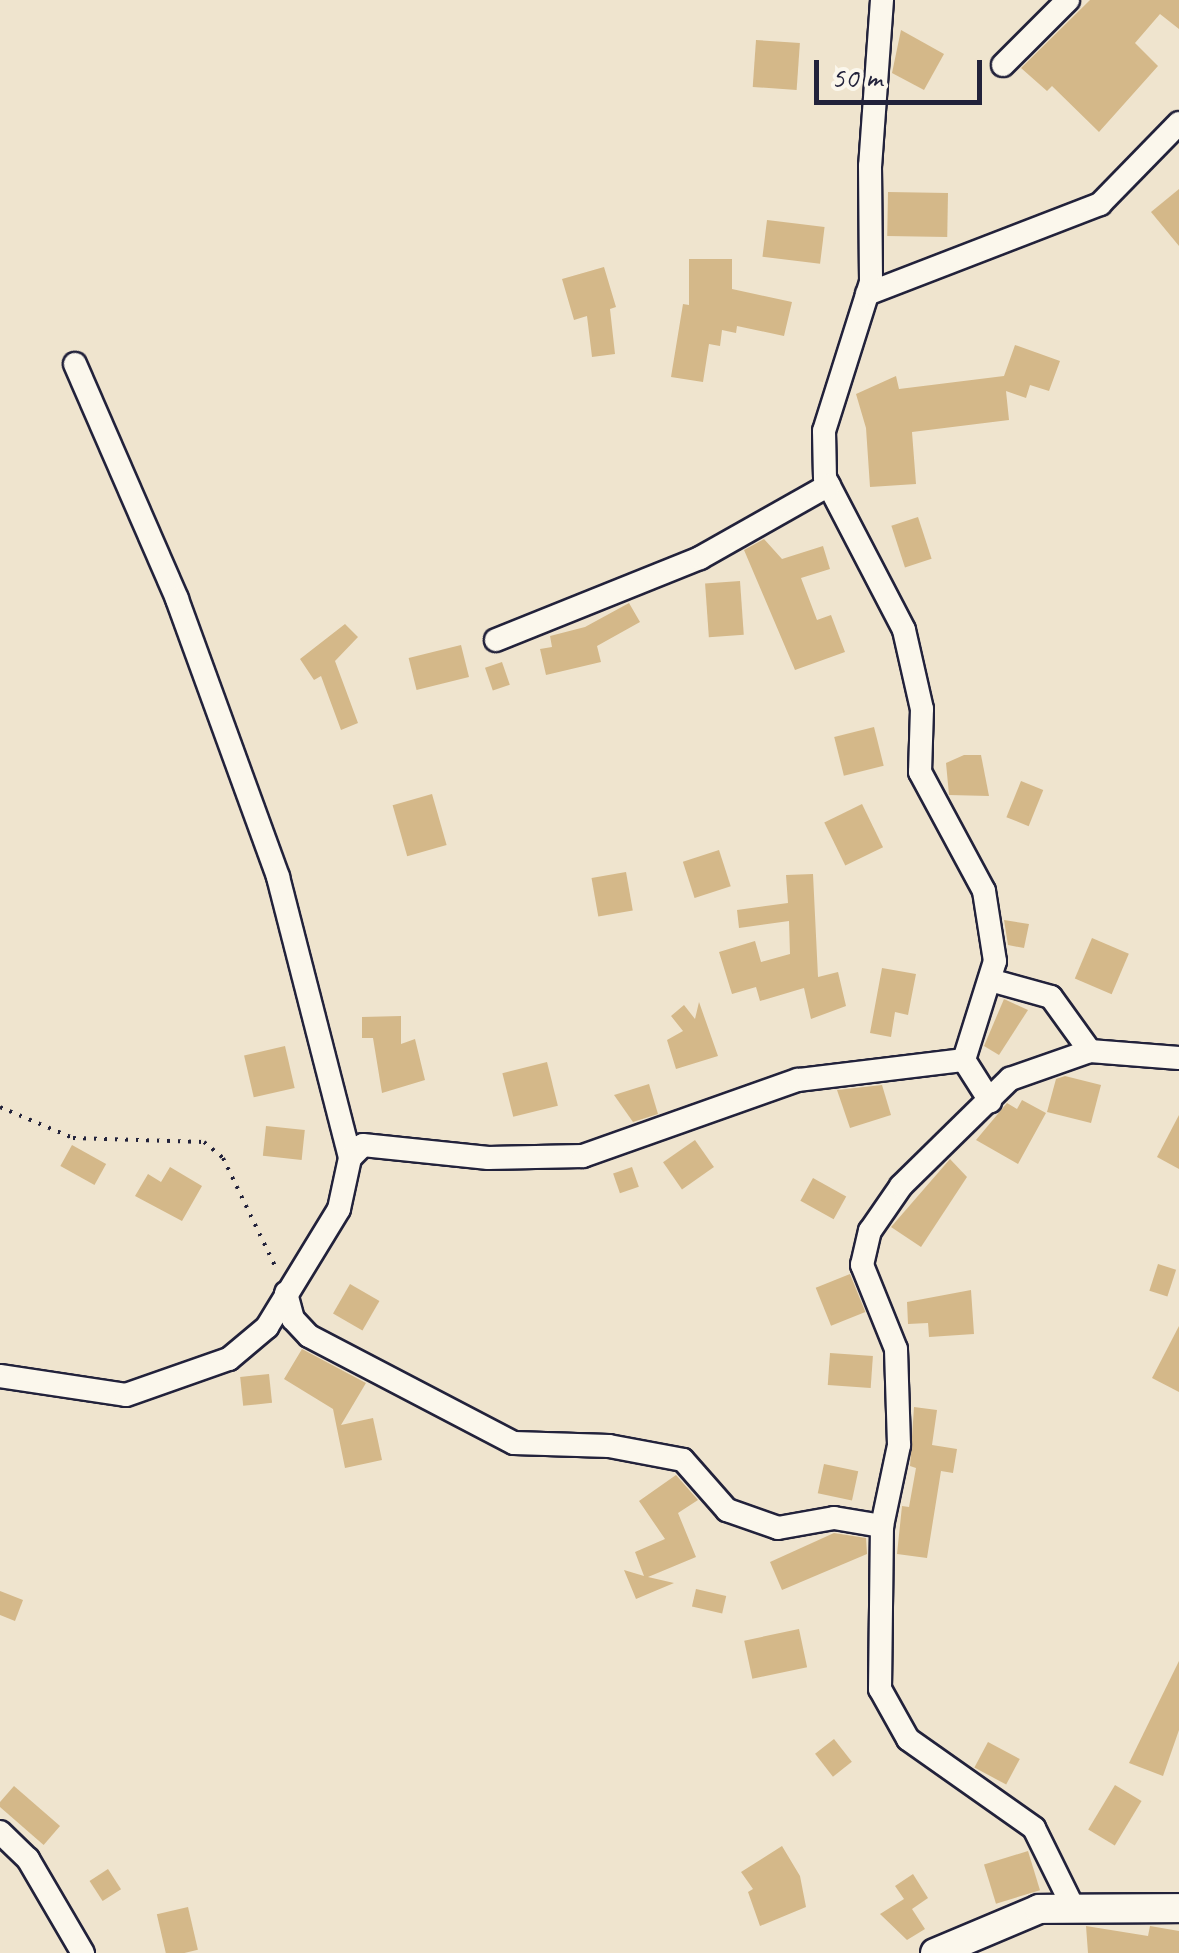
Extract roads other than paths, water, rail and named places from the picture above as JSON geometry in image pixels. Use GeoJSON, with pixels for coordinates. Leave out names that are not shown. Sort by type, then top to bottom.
{"type":"FeatureCollection","features":[{"type":"Feature","properties":{"kind":"street"},"geometry":{"type":"LineString","coordinates":[[882,0],[868,294],[824,431],[829,485],[904,630],[922,710],[920,772],[984,892],[995,961],[964,1060]]}},
{"type":"Feature","properties":{"kind":"street"},"geometry":{"type":"LineString","coordinates":[[1003,66],[1068,0]]}},
{"type":"Feature","properties":{"kind":"street"},"geometry":{"type":"LineString","coordinates":[[868,294],[1100,204],[1179,123]]}},
{"type":"Feature","properties":{"kind":"street"},"geometry":{"type":"LineString","coordinates":[[0,1376],[126,1395],[229,1360],[267,1327],[339,1209],[350,1158],[278,876],[177,599],[75,364]]}},
{"type":"Feature","properties":{"kind":"street"},"geometry":{"type":"LineString","coordinates":[[496,640],[700,558],[829,485]]}},
{"type":"Feature","properties":{"kind":"street"},"geometry":{"type":"LineString","coordinates":[[990,980],[1051,998],[1090,1051]]}},
{"type":"Feature","properties":{"kind":"street"},"geometry":{"type":"LineString","coordinates":[[1074,1909],[1034,1828],[908,1739],[880,1689],[882,1526],[899,1445],[896,1349],[862,1265],[870,1231],[954,1128],[1010,1080],[1090,1051],[1179,1058]]}},
{"type":"Feature","properties":{"kind":"street"},"geometry":{"type":"LineString","coordinates":[[350,1158],[363,1145],[386,1144],[488,1158],[583,1156],[798,1080],[964,1060]]}},
{"type":"Feature","properties":{"kind":"street"},"geometry":{"type":"LineString","coordinates":[[964,1060],[990,1100]]}},
{"type":"Feature","properties":{"kind":"street"},"geometry":{"type":"LineString","coordinates":[[286,1294],[292,1319],[308,1336],[514,1443],[608,1446],[683,1460],[727,1510],[778,1528],[834,1518],[882,1526]]}},
{"type":"Feature","properties":{"kind":"street"},"geometry":{"type":"LineString","coordinates":[[0,1832],[28,1860],[83,1953]]}},
{"type":"Feature","properties":{"kind":"street"},"geometry":{"type":"LineString","coordinates":[[936,1953],[1039,1909],[1179,1908]]}}]}
